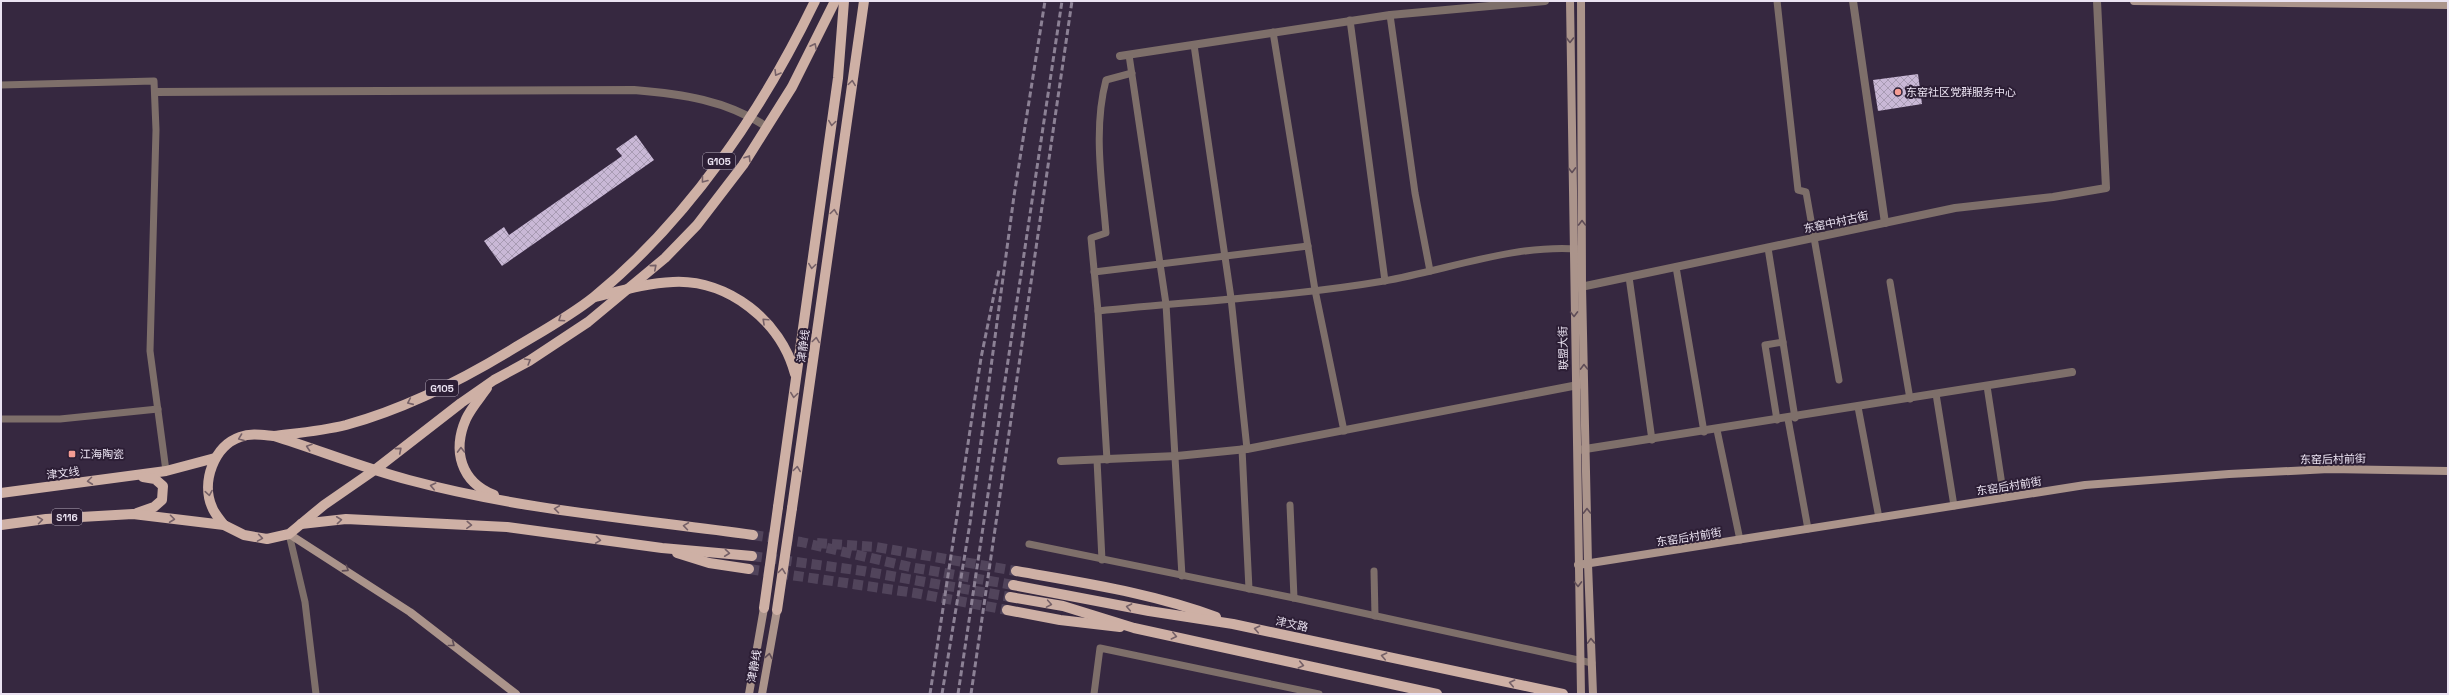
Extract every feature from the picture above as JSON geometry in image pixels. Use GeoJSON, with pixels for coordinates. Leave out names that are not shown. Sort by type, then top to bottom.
{"type":"FeatureCollection","features":[{"type":"Feature","properties":{"kind":"main road","name":"G105"},"geometry":{"type":"LineString","coordinates":[[274,436],[346,425],[399,407],[490,363],[593,297],[635,260],[680,212],[750,116],[781,66],[814,1]]}},
{"type":"Feature","properties":{"kind":"main road"},"geometry":{"type":"LineString","coordinates":[[752,535],[512,503],[408,480],[376,469],[274,436],[256,434],[239,437],[223,449],[215,458],[210,471],[208,488],[212,507],[224,525],[244,535],[267,539],[289,534],[300,524],[376,469],[410,441],[494,380],[529,361],[588,322],[665,258],[697,225],[743,165],[767,128],[792,87],[835,1]]}},
{"type":"Feature","properties":{"kind":"main road","name":"津静线"},"geometry":{"type":"LineString","coordinates":[[749,694],[764,608],[838,78],[844,1]]}},
{"type":"Feature","properties":{"kind":"main road","name":"津静线"},"geometry":{"type":"LineString","coordinates":[[762,694],[777,610],[864,1]]}},
{"type":"Feature","properties":{"kind":"main road","name":"联盟大街"},"geometry":{"type":"LineString","coordinates":[[1570,1],[1573,289],[1581,694]]}},
{"type":"Feature","properties":{"kind":"main road"},"geometry":{"type":"LineString","coordinates":[[1581,1],[1582,287],[1588,564],[1593,694]]}},
{"type":"Feature","properties":{"kind":"main road"},"geometry":{"type":"LineString","coordinates":[[2134,1],[2448,5]]}},
{"type":"Feature","properties":{"kind":"main road"},"geometry":{"type":"LineString","coordinates":[[593,297],[672,282],[691,282],[729,294],[774,329],[791,359],[796,379]]}},
{"type":"Feature","properties":{"kind":"main road"},"geometry":{"type":"LineString","coordinates":[[494,380],[466,419],[460,448],[462,465],[468,478],[484,491],[512,503]]}},
{"type":"Feature","properties":{"kind":"main road"},"geometry":{"type":"LineString","coordinates":[[129,476],[166,471],[215,458]]}},
{"type":"Feature","properties":{"kind":"main road","name":"东窑后村前街"},"geometry":{"type":"LineString","coordinates":[[1578,565],[2085,485],[2229,474],[2329,469],[2448,470]]}},
{"type":"Feature","properties":{"kind":"main road"},"geometry":{"type":"LineString","coordinates":[[129,476],[155,479],[163,486],[162,500],[154,507],[133,514]]}},
{"type":"Feature","properties":{"kind":"main road","name":"津文线"},"geometry":{"type":"LineString","coordinates":[[1,493],[129,476]]}},
{"type":"Feature","properties":{"kind":"main road","name":"S116"},"geometry":{"type":"LineString","coordinates":[[1,525],[54,518],[133,514],[224,525]]}},
{"type":"Feature","properties":{"kind":"main road"},"geometry":{"type":"LineString","coordinates":[[300,524],[346,519],[507,527],[662,548],[752,556]]}},
{"type":"Feature","properties":{"kind":"main road"},"geometry":{"type":"LineString","coordinates":[[289,534],[410,612],[516,694]]}},
{"type":"Feature","properties":{"kind":"main road"},"geometry":{"type":"LineString","coordinates":[[662,548],[709,563],[749,569]]}},
{"type":"Feature","properties":{"kind":"main road"},"geometry":{"type":"LineString","coordinates":[[1016,571],[1085,583],[1187,606],[1232,624]]}},
{"type":"Feature","properties":{"kind":"main road","name":"津文路"},"geometry":{"type":"LineString","coordinates":[[1014,585],[1149,611],[1232,624],[1563,694]]}},
{"type":"Feature","properties":{"kind":"main road"},"geometry":{"type":"LineString","coordinates":[[1010,597],[1091,613],[1134,628]]}},
{"type":"Feature","properties":{"kind":"main road"},"geometry":{"type":"LineString","coordinates":[[1007,610],[1060,620],[1134,628],[1437,694]]}},
{"type":"Feature","properties":{"kind":"street"},"geometry":{"type":"LineString","coordinates":[[1120,56],[1350,20],[1545,1]]}},
{"type":"Feature","properties":{"kind":"street"},"geometry":{"type":"LineString","coordinates":[[1853,1],[1885,223]]}},
{"type":"Feature","properties":{"kind":"street","name":"东窑中村古街"},"geometry":{"type":"LineString","coordinates":[[1573,289],[1956,208],[2053,197],[2106,188],[2097,1]]}},
{"type":"Feature","properties":{"kind":"street"},"geometry":{"type":"LineString","coordinates":[[155,92],[634,90],[688,95],[732,108],[750,116],[767,128]]}},
{"type":"Feature","properties":{"kind":"street"},"geometry":{"type":"LineString","coordinates":[[1576,450],[1717,430],[2072,372]]}},
{"type":"Feature","properties":{"kind":"street"},"geometry":{"type":"LineString","coordinates":[[1061,461],[1177,456],[1245,449],[1584,384]]}},
{"type":"Feature","properties":{"kind":"lane"},"geometry":{"type":"LineString","coordinates":[[1777,1],[1798,190],[1806,192],[1839,380]]}},
{"type":"Feature","properties":{"kind":"lane"},"geometry":{"type":"LineString","coordinates":[[1390,15],[1416,193],[1430,271]]}},
{"type":"Feature","properties":{"kind":"lane"},"geometry":{"type":"LineString","coordinates":[[1350,20],[1385,281]]}},
{"type":"Feature","properties":{"kind":"lane"},"geometry":{"type":"LineString","coordinates":[[1273,32],[1315,290],[1344,431]]}},
{"type":"Feature","properties":{"kind":"lane"},"geometry":{"type":"LineString","coordinates":[[1194,45],[1231,298],[1245,449],[1249,590]]}},
{"type":"Feature","properties":{"kind":"lane"},"geometry":{"type":"LineString","coordinates":[[1129,55],[1166,304],[1177,456],[1182,576]]}},
{"type":"Feature","properties":{"kind":"lane"},"geometry":{"type":"LineString","coordinates":[[1107,460],[1098,310],[1091,238],[1106,233],[1101,172],[1101,100],[1106,80],[1132,73]]}},
{"type":"Feature","properties":{"kind":"lane"},"geometry":{"type":"LineString","coordinates":[[1,85],[154,81],[156,130],[150,351],[166,471]]}},
{"type":"Feature","properties":{"kind":"lane"},"geometry":{"type":"LineString","coordinates":[[1094,272],[1308,246]]}},
{"type":"Feature","properties":{"kind":"lane"},"geometry":{"type":"LineString","coordinates":[[1768,248],[1783,342],[1791,418],[1808,529]]}},
{"type":"Feature","properties":{"kind":"lane"},"geometry":{"type":"LineString","coordinates":[[1098,310],[1315,290],[1385,281],[1522,252],[1573,249],[1582,250]]}},
{"type":"Feature","properties":{"kind":"lane"},"geometry":{"type":"LineString","coordinates":[[1676,267],[1704,432]]}},
{"type":"Feature","properties":{"kind":"lane"},"geometry":{"type":"LineString","coordinates":[[1630,277],[1652,440]]}},
{"type":"Feature","properties":{"kind":"lane"},"geometry":{"type":"LineString","coordinates":[[1890,282],[1910,399]]}},
{"type":"Feature","properties":{"kind":"lane"},"geometry":{"type":"LineString","coordinates":[[1777,420],[1765,345],[1783,342]]}},
{"type":"Feature","properties":{"kind":"lane"},"geometry":{"type":"LineString","coordinates":[[1987,386],[2004,498]]}},
{"type":"Feature","properties":{"kind":"lane"},"geometry":{"type":"LineString","coordinates":[[1936,394],[1954,506]]}},
{"type":"Feature","properties":{"kind":"lane"},"geometry":{"type":"LineString","coordinates":[[1858,407],[1879,518]]}},
{"type":"Feature","properties":{"kind":"lane"},"geometry":{"type":"LineString","coordinates":[[1,419],[60,419],[158,409]]}},
{"type":"Feature","properties":{"kind":"lane"},"geometry":{"type":"LineString","coordinates":[[1717,430],[1740,540]]}},
{"type":"Feature","properties":{"kind":"lane"},"geometry":{"type":"LineString","coordinates":[[1097,460],[1102,560]]}},
{"type":"Feature","properties":{"kind":"lane"},"geometry":{"type":"LineString","coordinates":[[1290,505],[1294,598]]}},
{"type":"Feature","properties":{"kind":"lane"},"geometry":{"type":"LineString","coordinates":[[289,534],[305,602],[316,694]]}},
{"type":"Feature","properties":{"kind":"lane"},"geometry":{"type":"LineString","coordinates":[[1029,544],[1294,598],[1592,663]]}},
{"type":"Feature","properties":{"kind":"lane"},"geometry":{"type":"LineString","coordinates":[[1374,571],[1376,616]]}},
{"type":"Feature","properties":{"kind":"lane"},"geometry":{"type":"LineString","coordinates":[[1094,694],[1100,648],[1319,694]]}},
{"type":"Feature","properties":{"kind":"building","name":"东窑社区党群服务中心"},"geometry":{"type":"Polygon","coordinates":[[[1918,74],[1922,104],[1878,111],[1873,80],[1918,74]]]}},
{"type":"Feature","properties":{"kind":"building"},"geometry":{"type":"Polygon","coordinates":[[[636,135],[654,160],[502,266],[484,241],[504,227],[509,235],[622,156],[616,149],[636,135]]]}},
{"type":"Feature","properties":{"kind":"tunnel"},"geometry":{"type":"LineString","coordinates":[[753,535],[801,542],[910,567],[1013,585]]}},
{"type":"Feature","properties":{"kind":"tunnel"},"geometry":{"type":"LineString","coordinates":[[817,543],[876,547],[1016,571]]}},
{"type":"Feature","properties":{"kind":"tunnel"},"geometry":{"type":"LineString","coordinates":[[752,556],[863,571],[1010,597]]}},
{"type":"Feature","properties":{"kind":"tunnel"},"geometry":{"type":"LineString","coordinates":[[749,569],[915,593],[1007,610]]}},
{"type":"Feature","properties":{"kind":"railway"},"geometry":{"type":"LineString","coordinates":[[942,694],[970,523],[1014,196],[1045,1]]}},
{"type":"Feature","properties":{"kind":"railway"},"geometry":{"type":"LineString","coordinates":[[958,694],[1062,1]]}},
{"type":"Feature","properties":{"kind":"railway"},"geometry":{"type":"LineString","coordinates":[[971,694],[1072,1]]}},
{"type":"Feature","properties":{"kind":"railway"},"geometry":{"type":"LineString","coordinates":[[930,694],[981,358],[999,270]]}},
{"type":"Feature","properties":{"kind":"place","name":"东窑社区党群服务中心"},"geometry":{"type":"Point","coordinates":[1898,92]}},
{"type":"Feature","properties":{"kind":"place","name":"江海陶瓷"},"geometry":{"type":"Point","coordinates":[72,454]}}]}
